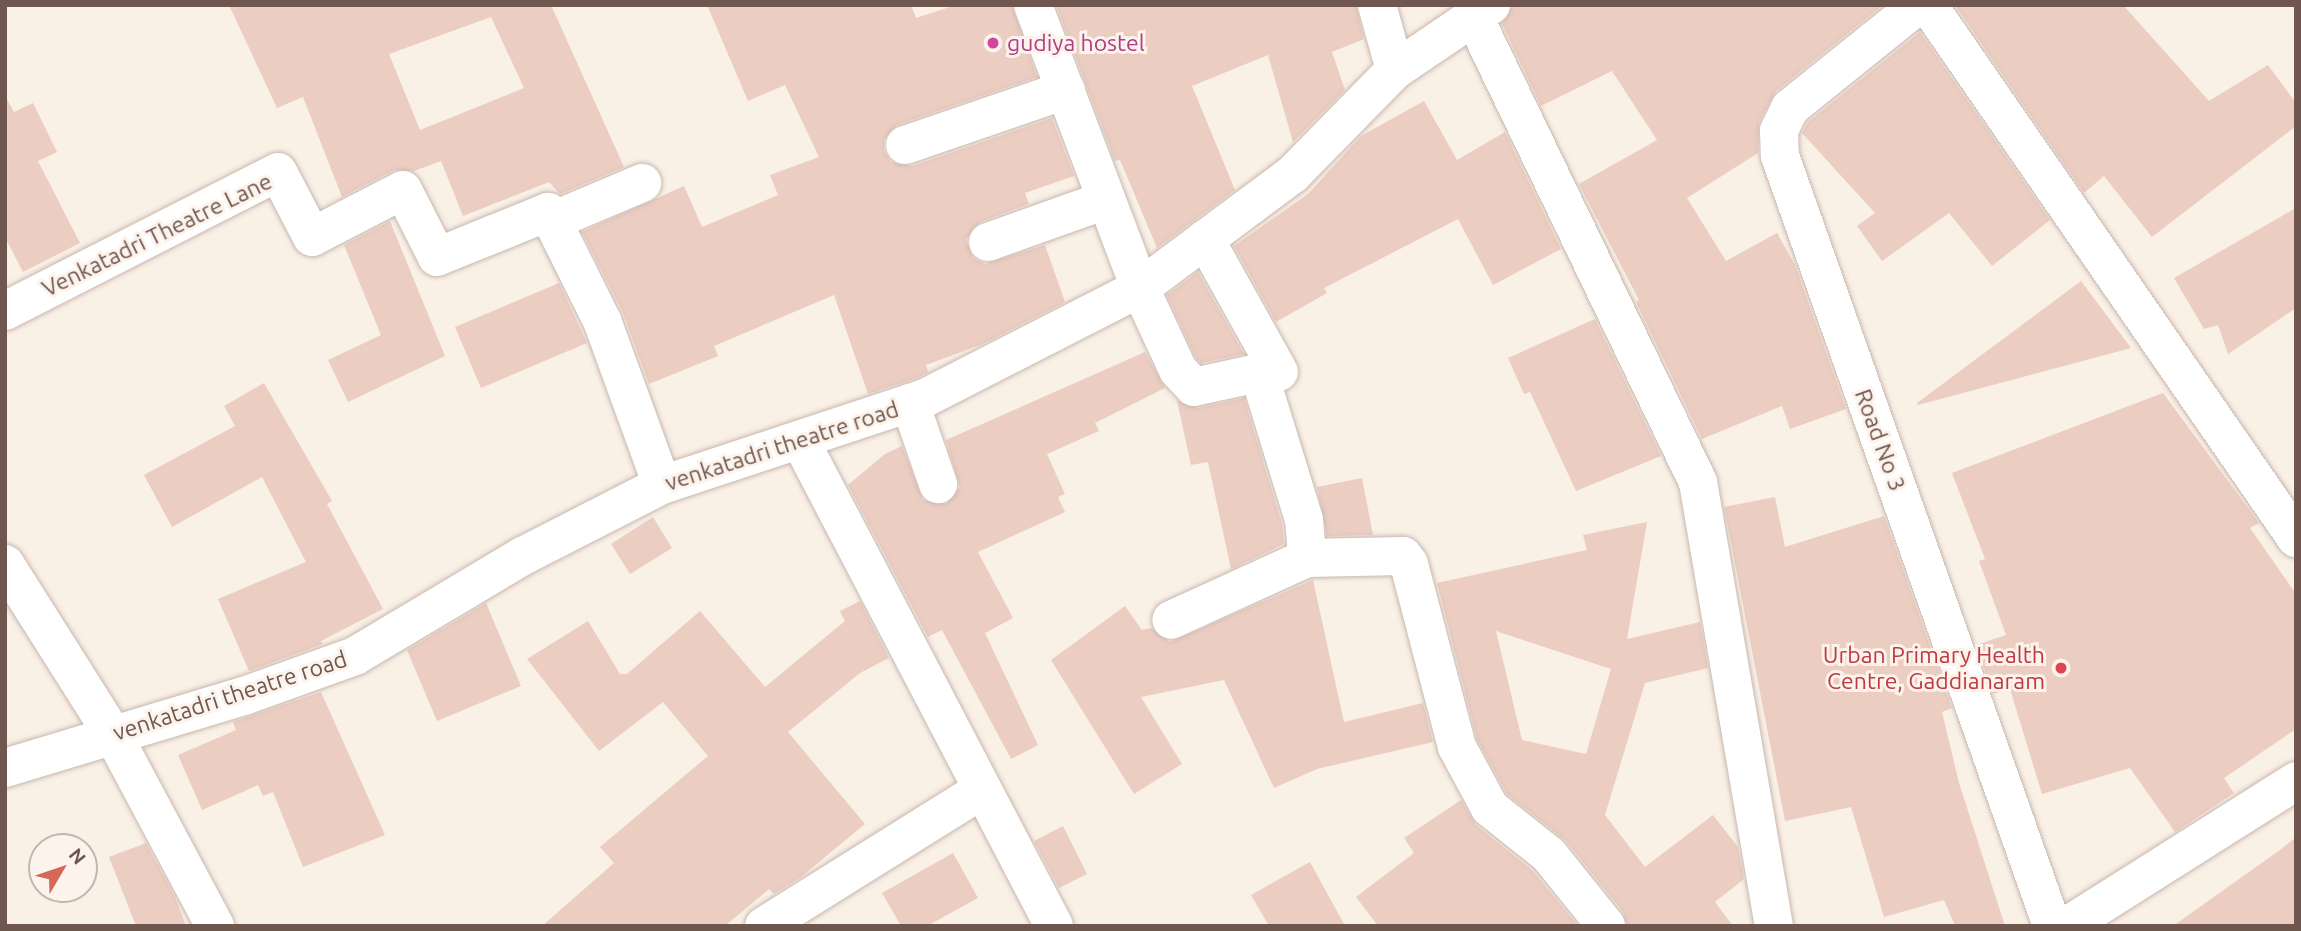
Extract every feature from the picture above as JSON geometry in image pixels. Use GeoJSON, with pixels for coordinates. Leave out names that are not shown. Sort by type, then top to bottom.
{"type":"FeatureCollection","features":[{"type":"Feature","properties":{"kind":"street"},"geometry":{"type":"LineString","coordinates":[[1033,5],[1140,288],[1185,381],[1194,387],[1253,374],[1261,380],[1304,520],[1307,558]]}},
{"type":"Feature","properties":{"kind":"street"},"geometry":{"type":"LineString","coordinates":[[1377,5],[1395,70]]}},
{"type":"Feature","properties":{"kind":"street","name":"Road No 3"},"geometry":{"type":"LineString","coordinates":[[1918,5],[1790,108],[1779,131],[1780,156],[2052,926]]}},
{"type":"Feature","properties":{"kind":"street"},"geometry":{"type":"LineString","coordinates":[[1928,5],[2296,538]]}},
{"type":"Feature","properties":{"kind":"street"},"geometry":{"type":"LineString","coordinates":[[1482,10],[1699,482],[1774,926]]}},
{"type":"Feature","properties":{"kind":"street","name":"venkatadri theatre road"},"geometry":{"type":"LineString","coordinates":[[5,768],[112,733],[244,696],[355,656],[523,556],[662,485],[801,442],[910,403],[1140,288],[1293,174],[1395,70],[1482,10]]}},
{"type":"Feature","properties":{"kind":"street"},"geometry":{"type":"LineString","coordinates":[[905,145],[1066,90]]}},
{"type":"Feature","properties":{"kind":"street","name":"Venkatadri Theatre Lane"},"geometry":{"type":"LineString","coordinates":[[5,310],[278,172],[312,237],[403,190],[437,257],[548,212],[552,221]]}},
{"type":"Feature","properties":{"kind":"street"},"geometry":{"type":"LineString","coordinates":[[642,183],[552,221],[603,323],[662,485]]}},
{"type":"Feature","properties":{"kind":"street"},"geometry":{"type":"LineString","coordinates":[[988,242],[1107,200]]}},
{"type":"Feature","properties":{"kind":"street"},"geometry":{"type":"LineString","coordinates":[[1205,239],[1279,372]]}},
{"type":"Feature","properties":{"kind":"street"},"geometry":{"type":"LineString","coordinates":[[910,403],[938,484]]}},
{"type":"Feature","properties":{"kind":"street"},"geometry":{"type":"LineString","coordinates":[[801,442],[980,791],[1054,926]]}},
{"type":"Feature","properties":{"kind":"street"},"geometry":{"type":"LineString","coordinates":[[1171,620],[1307,558],[1403,556],[1409,564],[1457,747],[1483,796],[1490,808],[1549,855],[1605,926]]}},
{"type":"Feature","properties":{"kind":"street"},"geometry":{"type":"LineString","coordinates":[[5,564],[112,733],[215,926]]}},
{"type":"Feature","properties":{"kind":"street"},"geometry":{"type":"LineString","coordinates":[[2067,926],[2296,781]]}},
{"type":"Feature","properties":{"kind":"street"},"geometry":{"type":"LineString","coordinates":[[785,919],[980,791]]}},
{"type":"Feature","properties":{"kind":"building"},"geometry":{"type":"Polygon","coordinates":[[[229,5],[551,5],[624,167],[560,194],[549,182],[463,216],[441,161],[414,171],[394,170],[342,197],[303,97],[277,108],[229,5]],[[491,17],[389,54],[420,130],[524,88],[491,17]]]}},
{"type":"Feature","properties":{"kind":"building"},"geometry":{"type":"Polygon","coordinates":[[[707,5],[911,5],[916,18],[956,5],[1012,5],[1037,77],[897,125],[884,140],[884,151],[891,162],[912,166],[1052,118],[1074,176],[1025,193],[1029,204],[980,222],[966,239],[973,258],[985,264],[1045,245],[1065,302],[983,344],[926,365],[928,372],[917,378],[868,394],[834,295],[714,346],[718,356],[649,384],[623,313],[582,232],[684,186],[702,227],[778,195],[770,175],[819,157],[785,85],[748,101],[707,5]]]}},
{"type":"Feature","properties":{"kind":"building"},"geometry":{"type":"Polygon","coordinates":[[[1056,5],[1356,5],[1364,39],[1332,52],[1345,90],[1293,142],[1268,55],[1192,86],[1235,190],[1157,248],[1120,160],[1115,161],[1056,5]]]}},
{"type":"Feature","properties":{"kind":"building"},"geometry":{"type":"Polygon","coordinates":[[[1513,5],[1883,5],[1776,91],[1759,122],[1758,153],[1687,198],[1726,261],[1777,233],[1795,265],[1846,409],[1790,429],[1782,406],[1702,439],[1636,302],[1639,300],[1579,184],[1657,140],[1612,71],[1541,106],[1502,24],[1513,5]]]}},
{"type":"Feature","properties":{"kind":"building"},"geometry":{"type":"Polygon","coordinates":[[[1955,5],[2123,5],[2209,101],[2268,65],[2296,103],[2296,126],[2152,237],[2104,176],[2084,193],[1955,5]]]}},
{"type":"Feature","properties":{"kind":"building"},"geometry":{"type":"Polygon","coordinates":[[[1920,32],[2050,220],[1992,266],[1949,213],[1882,261],[1857,226],[1875,213],[1802,133],[1808,122],[1920,32]]]}},
{"type":"Feature","properties":{"kind":"building"},"geometry":{"type":"Polygon","coordinates":[[[5,96],[14,112],[33,103],[57,152],[38,161],[80,243],[23,272],[5,237],[5,96]]]}},
{"type":"Feature","properties":{"kind":"building"},"geometry":{"type":"Polygon","coordinates":[[[1424,101],[1457,160],[1505,132],[1561,249],[1493,285],[1458,219],[1324,288],[1327,293],[1276,322],[1234,246],[1308,194],[1361,136],[1424,101]]]}},
{"type":"Feature","properties":{"kind":"building"},"geometry":{"type":"Polygon","coordinates":[[[2296,208],[2296,308],[2228,354],[2218,325],[2204,329],[2174,278],[2296,208]]]}},
{"type":"Feature","properties":{"kind":"building"},"geometry":{"type":"Polygon","coordinates":[[[390,221],[445,356],[348,402],[328,360],[381,335],[344,245],[390,221]]]}},
{"type":"Feature","properties":{"kind":"building"},"geometry":{"type":"Polygon","coordinates":[[[1198,272],[1244,354],[1201,363],[1196,358],[1167,295],[1198,272]]]}},
{"type":"Feature","properties":{"kind":"building"},"geometry":{"type":"Polygon","coordinates":[[[2081,281],[2131,348],[1918,405],[1917,403],[2081,281]]]}},
{"type":"Feature","properties":{"kind":"building"},"geometry":{"type":"Polygon","coordinates":[[[559,283],[587,343],[481,388],[455,327],[559,283]]]}},
{"type":"Feature","properties":{"kind":"building"},"geometry":{"type":"Polygon","coordinates":[[[1595,319],[1661,456],[1576,491],[1530,392],[1524,394],[1508,358],[1595,319]]]}},
{"type":"Feature","properties":{"kind":"building"},"geometry":{"type":"Polygon","coordinates":[[[1145,352],[1165,388],[1095,423],[1099,431],[1047,454],[1065,494],[1058,497],[1065,512],[978,552],[1013,618],[985,633],[1038,745],[1011,759],[942,630],[928,637],[848,485],[885,454],[902,446],[923,500],[946,504],[960,487],[946,440],[1145,352]]]}},
{"type":"Feature","properties":{"kind":"building"},"geometry":{"type":"Polygon","coordinates":[[[264,383],[332,501],[327,504],[383,609],[321,641],[323,644],[249,671],[218,599],[306,562],[262,477],[172,527],[144,475],[235,426],[224,406],[264,383]]]}},
{"type":"Feature","properties":{"kind":"building"},"geometry":{"type":"Polygon","coordinates":[[[2163,393],[2259,523],[2250,528],[2296,594],[2296,729],[2224,778],[2234,793],[2175,832],[2130,768],[2042,794],[2010,689],[1993,694],[1976,645],[2006,635],[1979,561],[1985,559],[1952,473],[2163,393]]]}},
{"type":"Feature","properties":{"kind":"building"},"geometry":{"type":"Polygon","coordinates":[[[1244,398],[1282,524],[1284,544],[1231,569],[1208,462],[1191,465],[1177,401],[1198,408],[1244,398]]]}},
{"type":"Feature","properties":{"kind":"building"},"geometry":{"type":"Polygon","coordinates":[[[1362,478],[1373,535],[1327,536],[1317,487],[1362,478]]]}},
{"type":"Feature","properties":{"kind":"building"},"geometry":{"type":"Polygon","coordinates":[[[1775,497],[1785,547],[1884,516],[1952,708],[1942,712],[1959,783],[2005,926],[1955,926],[1944,900],[1884,917],[1851,807],[1785,821],[1724,507],[1775,497]]]}},
{"type":"Feature","properties":{"kind":"building"},"geometry":{"type":"Polygon","coordinates":[[[653,517],[672,548],[630,574],[611,544],[653,517]]]}},
{"type":"Feature","properties":{"kind":"building"},"geometry":{"type":"Polygon","coordinates":[[[1647,522],[1627,639],[1700,622],[1708,668],[1645,683],[1605,815],[1645,867],[1713,815],[1738,847],[1744,879],[1715,902],[1733,926],[1627,926],[1623,912],[1566,841],[1507,794],[1477,739],[1437,583],[1587,550],[1583,535],[1647,522]],[[1496,631],[1522,740],[1586,754],[1611,669],[1496,631]]]}},
{"type":"Feature","properties":{"kind":"building"},"geometry":{"type":"Polygon","coordinates":[[[1313,580],[1344,722],[1423,703],[1433,742],[1317,769],[1274,788],[1224,680],[1141,697],[1182,764],[1134,794],[1051,660],[1125,606],[1142,630],[1151,628],[1170,642],[1313,580]]]}},
{"type":"Feature","properties":{"kind":"building"},"geometry":{"type":"Polygon","coordinates":[[[860,601],[889,658],[860,673],[788,732],[865,824],[801,877],[774,894],[769,889],[725,926],[542,926],[614,863],[600,847],[708,756],[663,702],[599,751],[527,659],[588,621],[620,674],[627,674],[700,611],[765,687],[845,621],[840,611],[860,601]]]}},
{"type":"Feature","properties":{"kind":"building"},"geometry":{"type":"Polygon","coordinates":[[[486,603],[521,686],[437,721],[407,650],[486,603]]]}},
{"type":"Feature","properties":{"kind":"building"},"geometry":{"type":"Polygon","coordinates":[[[321,692],[385,835],[303,867],[273,792],[263,796],[258,785],[202,810],[178,755],[236,730],[233,722],[321,692]]]}},
{"type":"Feature","properties":{"kind":"building"},"geometry":{"type":"Polygon","coordinates":[[[1461,800],[1476,825],[1533,871],[1578,926],[1378,926],[1356,897],[1414,853],[1404,838],[1461,800]]]}},
{"type":"Feature","properties":{"kind":"building"},"geometry":{"type":"Polygon","coordinates":[[[1063,826],[1087,874],[1059,888],[1034,841],[1063,826]]]}},
{"type":"Feature","properties":{"kind":"building"},"geometry":{"type":"Polygon","coordinates":[[[2296,837],[2296,926],[2173,926],[2280,850],[2296,837]]]}},
{"type":"Feature","properties":{"kind":"building"},"geometry":{"type":"Polygon","coordinates":[[[146,843],[175,897],[186,926],[136,926],[109,857],[146,843]]]}},
{"type":"Feature","properties":{"kind":"building"},"geometry":{"type":"Polygon","coordinates":[[[953,853],[978,898],[927,926],[901,926],[882,893],[953,853]]]}},
{"type":"Feature","properties":{"kind":"building"},"geometry":{"type":"Polygon","coordinates":[[[1310,862],[1345,926],[1269,926],[1251,895],[1310,862]]]}},
{"type":"Feature","properties":{"kind":"place","name":"gudiya hostel"},"geometry":{"type":"Point","coordinates":[993,43]}},
{"type":"Feature","properties":{"kind":"place","name":"Urban Primary Health Centre, Gaddianaram"},"geometry":{"type":"Point","coordinates":[2061,668]}}]}
